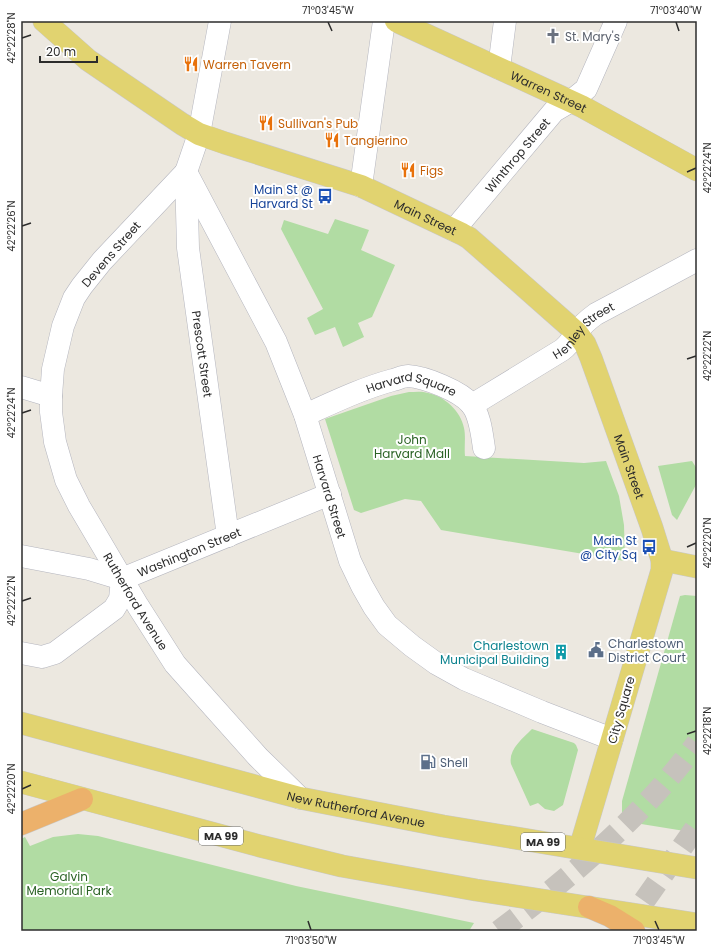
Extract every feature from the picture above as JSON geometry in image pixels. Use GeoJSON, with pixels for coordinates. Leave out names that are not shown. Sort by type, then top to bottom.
{"type":"FeatureCollection","features":[{"type":"Feature","properties":{"kind":"highway"},"geometry":{"type":"LineString","coordinates":[[21,824],[82,799]]}},
{"type":"Feature","properties":{"kind":"highway"},"geometry":{"type":"LineString","coordinates":[[589,908],[610,916],[634,931]]}},
{"type":"Feature","properties":{"kind":"main road","name":"Main Street"},"geometry":{"type":"LineString","coordinates":[[44,21],[88,60],[199,134],[361,186],[469,238],[577,333],[585,344],[652,528],[662,560]]}},
{"type":"Feature","properties":{"kind":"main road","name":"Warren Street"},"geometry":{"type":"LineString","coordinates":[[396,21],[571,101],[697,170]]}},
{"type":"Feature","properties":{"kind":"main road"},"geometry":{"type":"LineString","coordinates":[[662,560],[697,567]]}},
{"type":"Feature","properties":{"kind":"main road","name":"City Square"},"geometry":{"type":"LineString","coordinates":[[580,848],[662,570],[662,560]]}},
{"type":"Feature","properties":{"kind":"main road","name":"New Rutherford Avenue"},"geometry":{"type":"LineString","coordinates":[[21,723],[300,798],[443,826],[697,868]]}},
{"type":"Feature","properties":{"kind":"main road","name":"MA 99"},"geometry":{"type":"LineString","coordinates":[[21,782],[290,854],[342,866],[476,890],[697,924]]}},
{"type":"Feature","properties":{"kind":"street"},"geometry":{"type":"LineString","coordinates":[[186,172],[199,134],[220,21]]}},
{"type":"Feature","properties":{"kind":"street"},"geometry":{"type":"LineString","coordinates":[[361,186],[384,21]]}},
{"type":"Feature","properties":{"kind":"street"},"geometry":{"type":"LineString","coordinates":[[499,68],[505,21]]}},
{"type":"Feature","properties":{"kind":"street","name":"Winthrop Street"},"geometry":{"type":"LineString","coordinates":[[454,230],[554,111],[571,101],[586,89],[616,21]]}},
{"type":"Feature","properties":{"kind":"street","name":"Devens Street"},"geometry":{"type":"LineString","coordinates":[[51,396],[53,369],[63,326],[68,312],[82,286],[102,261],[186,172]]}},
{"type":"Feature","properties":{"kind":"street","name":"Harvard Street"},"geometry":{"type":"LineString","coordinates":[[186,172],[276,342],[306,415],[350,561],[374,607],[387,625],[436,664],[464,679],[542,712],[612,739]]}},
{"type":"Feature","properties":{"kind":"street","name":"Prescott Street"},"geometry":{"type":"LineString","coordinates":[[186,172],[188,248],[228,536]]}},
{"type":"Feature","properties":{"kind":"street","name":"Henley Street"},"geometry":{"type":"LineString","coordinates":[[472,405],[562,350],[570,343],[588,320],[596,314],[697,260]]}},
{"type":"Feature","properties":{"kind":"street","name":"Harvard Square"},"geometry":{"type":"LineString","coordinates":[[306,415],[381,384],[407,376],[434,383],[451,390],[463,397],[472,405],[480,423],[484,448]]}},
{"type":"Feature","properties":{"kind":"street"},"geometry":{"type":"LineString","coordinates":[[21,387],[51,396]]}},
{"type":"Feature","properties":{"kind":"street","name":"Rutherford Avenue"},"geometry":{"type":"LineString","coordinates":[[51,396],[55,442],[66,480],[86,518],[169,655],[183,674],[258,757],[300,798]]}},
{"type":"Feature","properties":{"kind":"street","name":"Washington Street"},"geometry":{"type":"LineString","coordinates":[[21,556],[88,569],[122,579],[330,494]]}},
{"type":"Feature","properties":{"kind":"street"},"geometry":{"type":"LineString","coordinates":[[21,653],[42,657],[55,653],[114,609],[120,599],[122,579]]}},
{"type":"Feature","properties":{"kind":"green space"},"geometry":{"type":"Polygon","coordinates":[[[335,219],[369,230],[361,250],[395,265],[372,317],[358,323],[364,337],[343,347],[335,327],[315,335],[307,318],[323,309],[281,229],[284,220],[328,234],[335,219]]]}},
{"type":"Feature","properties":{"kind":"green space","name":"John Harvard Mall"},"geometry":{"type":"Polygon","coordinates":[[[409,392],[423,392],[440,397],[456,410],[464,428],[465,456],[584,463],[606,461],[619,496],[624,525],[625,561],[441,530],[421,501],[405,499],[361,513],[354,510],[325,419],[391,396],[409,392]]]}},
{"type":"Feature","properties":{"kind":"green space"},"geometry":{"type":"Polygon","coordinates":[[[692,461],[697,469],[697,483],[677,520],[672,515],[658,466],[692,461]]]}},
{"type":"Feature","properties":{"kind":"green space"},"geometry":{"type":"Polygon","coordinates":[[[680,596],[697,596],[697,833],[635,823],[622,815],[622,801],[680,596]]]}},
{"type":"Feature","properties":{"kind":"green space"},"geometry":{"type":"Polygon","coordinates":[[[532,729],[574,743],[578,750],[563,805],[554,811],[545,809],[538,803],[530,806],[511,764],[514,749],[532,729]]]}},
{"type":"Feature","properties":{"kind":"green space","name":"Galvin Memorial Park"},"geometry":{"type":"Polygon","coordinates":[[[78,834],[98,836],[296,886],[474,923],[469,931],[21,931],[21,839],[25,837],[30,846],[53,837],[78,834]]]}},
{"type":"Feature","properties":{"kind":"tunnel"},"geometry":{"type":"LineString","coordinates":[[499,931],[553,889],[605,844],[653,796],[697,743]]}},
{"type":"Feature","properties":{"kind":"tunnel"},"geometry":{"type":"LineString","coordinates":[[625,928],[697,826]]}},
{"type":"Feature","properties":{"kind":"place","name":"St. Mary's"},"geometry":{"type":"Point","coordinates":[553,36]}},
{"type":"Feature","properties":{"kind":"place","name":"Warren Tavern"},"geometry":{"type":"Point","coordinates":[191,64]}},
{"type":"Feature","properties":{"kind":"place","name":"Sullivan's Pub"},"geometry":{"type":"Point","coordinates":[266,123]}},
{"type":"Feature","properties":{"kind":"place","name":"Tangierino"},"geometry":{"type":"Point","coordinates":[332,140]}},
{"type":"Feature","properties":{"kind":"place","name":"Figs"},"geometry":{"type":"Point","coordinates":[408,170]}},
{"type":"Feature","properties":{"kind":"place","name":"Main St @ Harvard St"},"geometry":{"type":"Point","coordinates":[325,196]}},
{"type":"Feature","properties":{"kind":"place","name":"Main St @ City Sq"},"geometry":{"type":"Point","coordinates":[649,547]}},
{"type":"Feature","properties":{"kind":"place","name":"Charlestown District Court"},"geometry":{"type":"Point","coordinates":[596,650]}},
{"type":"Feature","properties":{"kind":"place","name":"Charlestown Municipal Building"},"geometry":{"type":"Point","coordinates":[561,652]}},
{"type":"Feature","properties":{"kind":"place","name":"Shell"},"geometry":{"type":"Point","coordinates":[428,762]}}]}
